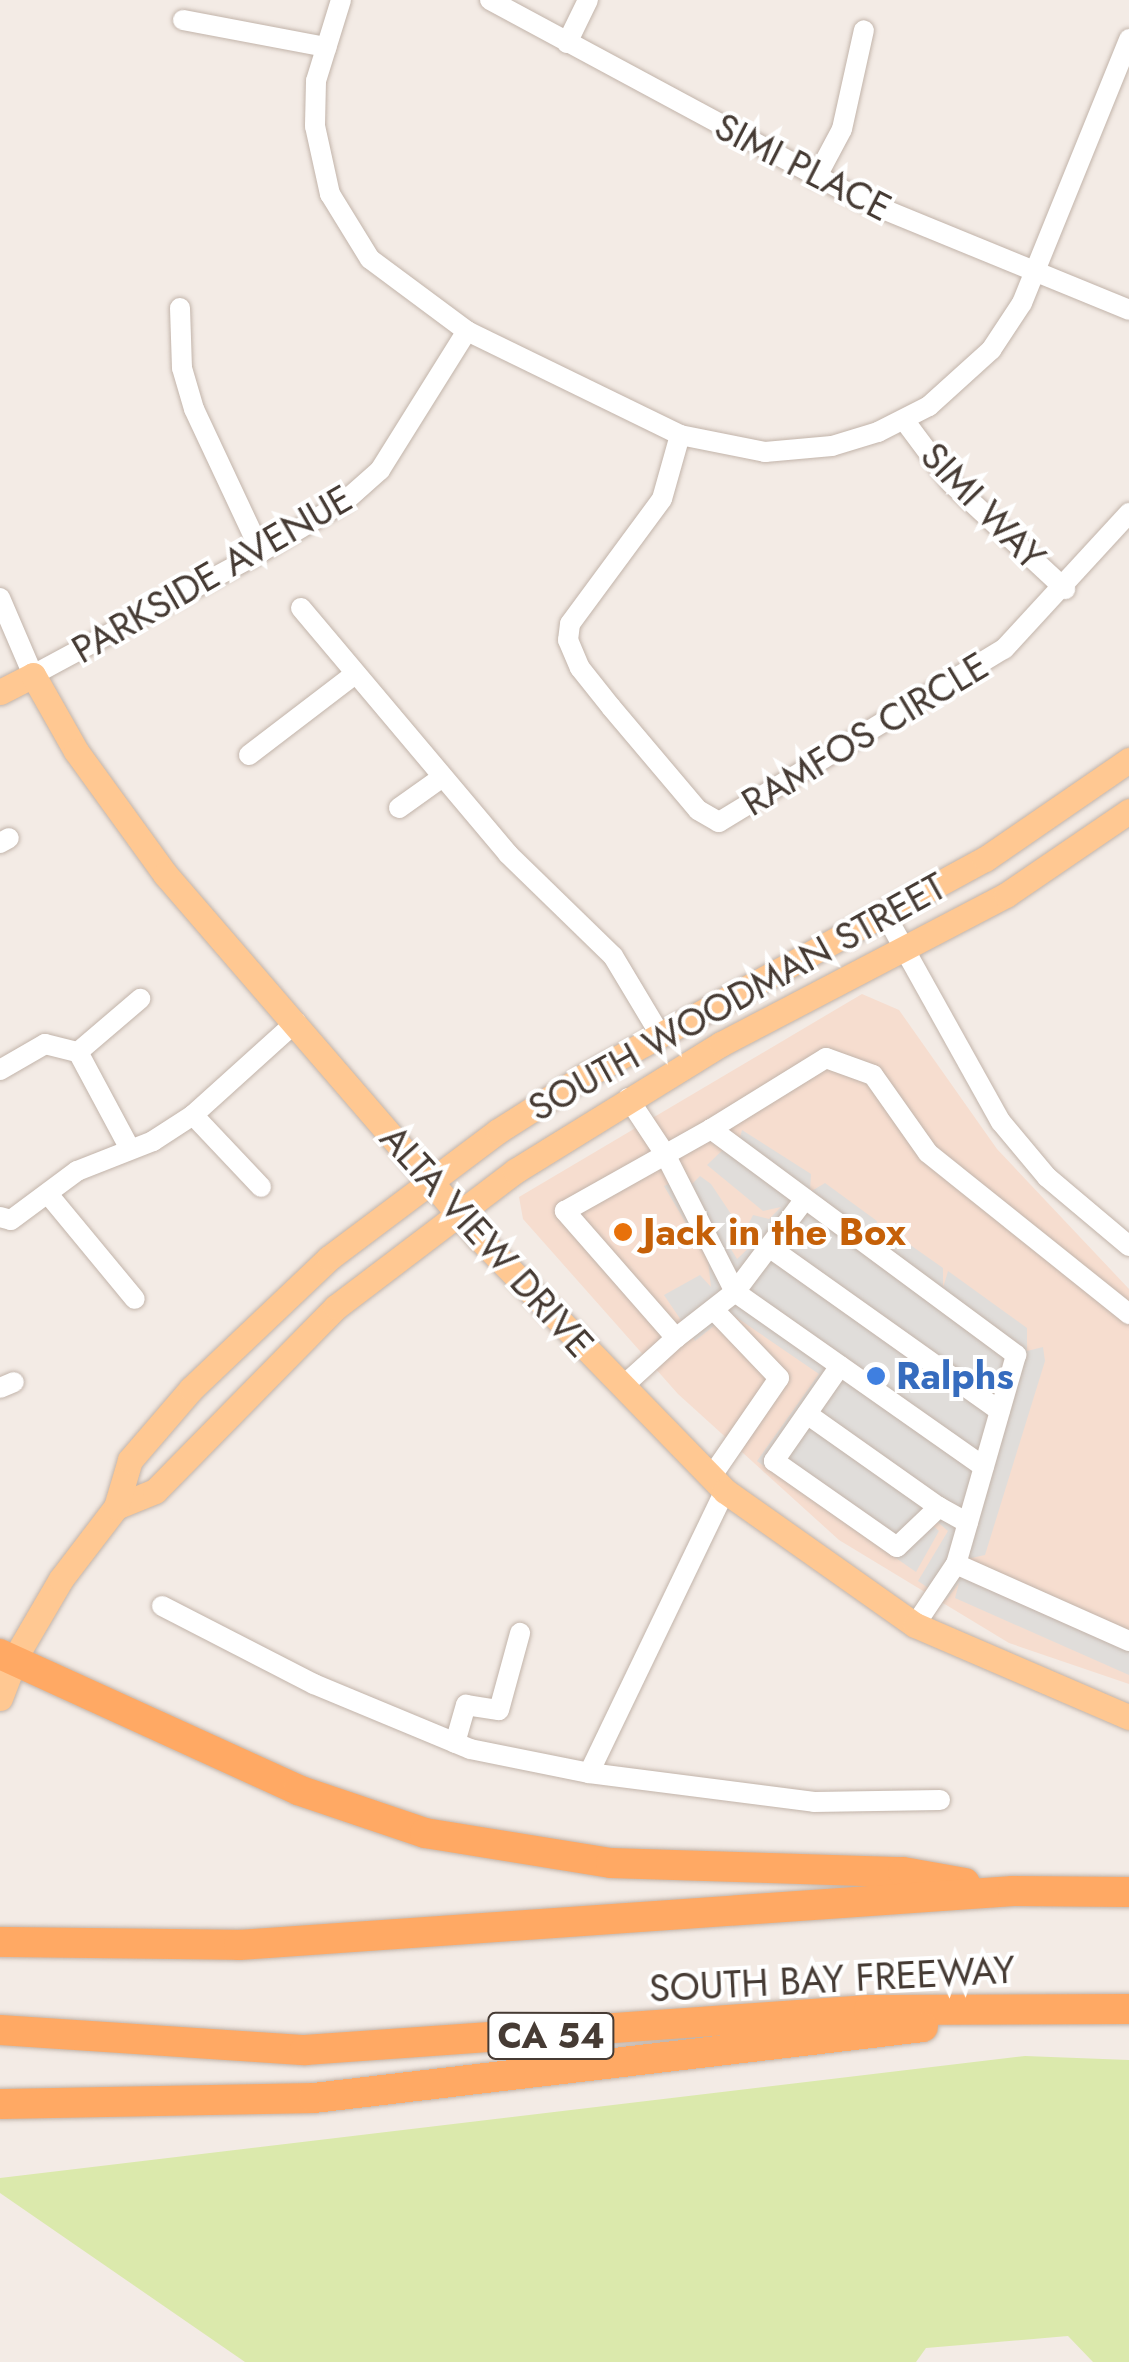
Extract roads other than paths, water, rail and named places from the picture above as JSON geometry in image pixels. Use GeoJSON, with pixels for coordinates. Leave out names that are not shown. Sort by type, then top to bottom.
{"type":"FeatureCollection","features":[{"type":"Feature","properties":{"kind":"highway"},"geometry":{"type":"LineString","coordinates":[[8,1655],[298,1790],[425,1833],[610,1863],[903,1872],[1012,1891]]}},
{"type":"Feature","properties":{"kind":"highway","name":"SOUTH BAY FREEWAY"},"geometry":{"type":"LineString","coordinates":[[0,1942],[239,1945],[1012,1891],[1129,1892]]}},
{"type":"Feature","properties":{"kind":"highway"},"geometry":{"type":"LineString","coordinates":[[0,2104],[314,2098],[1116,2009]]}},
{"type":"Feature","properties":{"kind":"highway","name":"SOUTH BAY FREEWAY"},"geometry":{"type":"LineString","coordinates":[[0,2030],[305,2050],[870,2010],[1116,2009]]}},
{"type":"Feature","properties":{"kind":"main road","name":"PARKSIDE AVENUE"},"geometry":{"type":"LineString","coordinates":[[0,692],[33,675]]}},
{"type":"Feature","properties":{"kind":"main road","name":"ALTA VIEW DRIVE"},"geometry":{"type":"LineString","coordinates":[[33,675],[76,750],[165,874],[456,1212],[718,1484],[915,1625],[1129,1717]]}},
{"type":"Feature","properties":{"kind":"main road","name":"SOUTH WOODMAN STREET"},"geometry":{"type":"LineString","coordinates":[[0,1698],[8,1655],[116,1508],[130,1460],[191,1389],[329,1258],[429,1180],[658,1033],[986,860],[1129,760]]}},
{"type":"Feature","properties":{"kind":"main road","name":"SOUTH WOODMAN STREET"},"geometry":{"type":"LineString","coordinates":[[116,1508],[155,1491],[273,1364],[456,1212],[628,1098],[1006,895],[1129,811]]}},
{"type":"Feature","properties":{"kind":"street"},"geometry":{"type":"LineString","coordinates":[[341,0],[326,48],[315,126],[322,170],[341,217],[388,277],[467,330],[680,435],[737,449],[785,452],[857,440],[904,420],[951,390],[991,350],[1035,272],[1129,40]]}},
{"type":"Feature","properties":{"kind":"street","name":"SIMI PLACE"},"geometry":{"type":"LineString","coordinates":[[490,0],[816,178],[1129,310]]}},
{"type":"Feature","properties":{"kind":"street"},"geometry":{"type":"LineString","coordinates":[[567,44],[588,0]]}},
{"type":"Feature","properties":{"kind":"street"},"geometry":{"type":"LineString","coordinates":[[183,20],[326,48]]}},
{"type":"Feature","properties":{"kind":"street"},"geometry":{"type":"LineString","coordinates":[[816,178],[847,112],[864,30]]}},
{"type":"Feature","properties":{"kind":"street"},"geometry":{"type":"LineString","coordinates":[[180,308],[182,368],[194,409],[261,552]]}},
{"type":"Feature","properties":{"kind":"street","name":"PARKSIDE AVENUE"},"geometry":{"type":"LineString","coordinates":[[33,675],[261,552],[344,502],[380,470],[467,330]]}},
{"type":"Feature","properties":{"kind":"street","name":"SIMI WAY"},"geometry":{"type":"LineString","coordinates":[[904,420],[951,483],[1065,589]]}},
{"type":"Feature","properties":{"kind":"street","name":"RAMFOS CIRCLE"},"geometry":{"type":"LineString","coordinates":[[680,435],[662,499],[570,624],[568,640],[580,668],[622,719],[698,810],[719,822],[966,676],[1065,589],[1129,513]]}},
{"type":"Feature","properties":{"kind":"street","name":"ALTA VIEW DRIVE"},"geometry":{"type":"LineString","coordinates":[[0,598],[33,675]]}},
{"type":"Feature","properties":{"kind":"street"},"geometry":{"type":"LineString","coordinates":[[301,608],[441,778],[613,956],[658,1033]]}},
{"type":"Feature","properties":{"kind":"street"},"geometry":{"type":"LineString","coordinates":[[250,755],[355,674]]}},
{"type":"Feature","properties":{"kind":"street"},"geometry":{"type":"LineString","coordinates":[[400,808],[441,778]]}},
{"type":"Feature","properties":{"kind":"street"},"geometry":{"type":"LineString","coordinates":[[886,914],[1000,1122],[1047,1177],[1129,1246]]}},
{"type":"Feature","properties":{"kind":"street"},"geometry":{"type":"LineString","coordinates":[[78,1052],[140,999]]}},
{"type":"Feature","properties":{"kind":"street"},"geometry":{"type":"LineString","coordinates":[[0,1217],[11,1220],[77,1171],[130,1149],[193,1115],[296,1022]]}},
{"type":"Feature","properties":{"kind":"street"},"geometry":{"type":"LineString","coordinates":[[0,1070],[45,1044],[78,1052],[130,1149]]}},
{"type":"Feature","properties":{"kind":"street"},"geometry":{"type":"LineString","coordinates":[[676,1338],[565,1211],[826,1058],[873,1075],[928,1153],[1129,1314]]}},
{"type":"Feature","properties":{"kind":"street"},"geometry":{"type":"LineString","coordinates":[[628,1098],[666,1154],[735,1292],[984,1467]]}},
{"type":"Feature","properties":{"kind":"street"},"geometry":{"type":"LineString","coordinates":[[193,1115],[260,1186]]}},
{"type":"Feature","properties":{"kind":"street"},"geometry":{"type":"LineString","coordinates":[[711,1128],[1016,1356],[956,1564],[915,1625]]}},
{"type":"Feature","properties":{"kind":"street"},"geometry":{"type":"LineString","coordinates":[[48,1194],[136,1298]]}},
{"type":"Feature","properties":{"kind":"street"},"geometry":{"type":"LineString","coordinates":[[622,1388],[676,1338],[735,1292],[805,1198]]}},
{"type":"Feature","properties":{"kind":"street"},"geometry":{"type":"LineString","coordinates":[[769,1247],[1000,1411]]}},
{"type":"Feature","properties":{"kind":"street"},"geometry":{"type":"LineString","coordinates":[[589,1773],[718,1484],[779,1378],[713,1310]]}},
{"type":"Feature","properties":{"kind":"street"},"geometry":{"type":"LineString","coordinates":[[840,1366],[774,1461],[898,1547],[939,1507]]}},
{"type":"Feature","properties":{"kind":"street"},"geometry":{"type":"LineString","coordinates":[[806,1414],[968,1523]]}},
{"type":"Feature","properties":{"kind":"street"},"geometry":{"type":"LineString","coordinates":[[956,1564],[1129,1641]]}},
{"type":"Feature","properties":{"kind":"street"},"geometry":{"type":"LineString","coordinates":[[162,1606],[314,1684],[455,1743],[589,1773],[814,1802],[940,1800]]}},
{"type":"Feature","properties":{"kind":"street"},"geometry":{"type":"LineString","coordinates":[[455,1743],[466,1705],[498,1710],[520,1633]]}},
{"type":"Feature","properties":{"kind":"place","name":"Jack in the Box"},"geometry":{"type":"Point","coordinates":[623,1232]}},
{"type":"Feature","properties":{"kind":"place","name":"Ralphs"},"geometry":{"type":"Point","coordinates":[876,1376]}}]}
